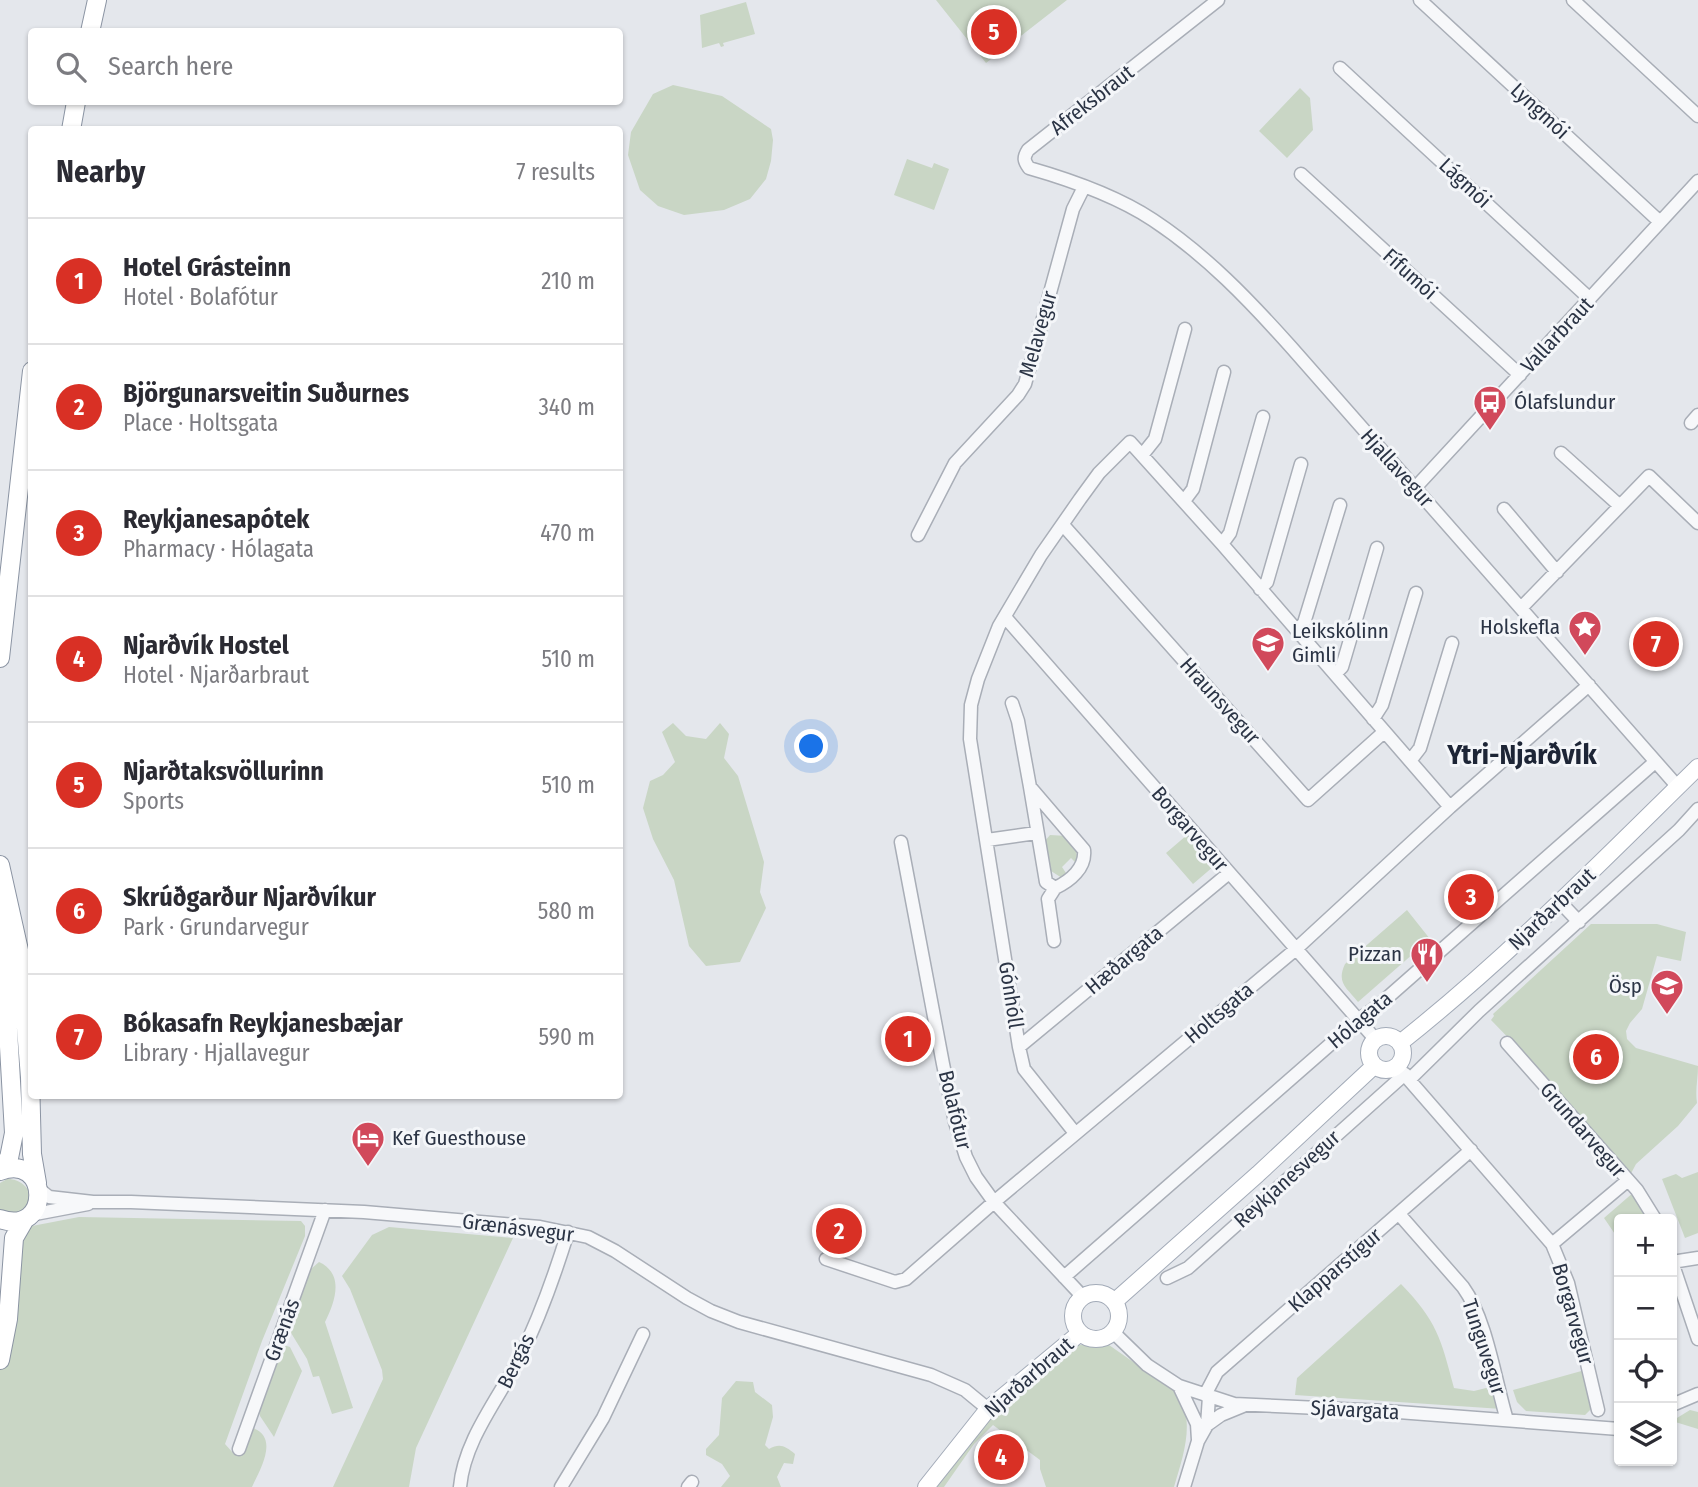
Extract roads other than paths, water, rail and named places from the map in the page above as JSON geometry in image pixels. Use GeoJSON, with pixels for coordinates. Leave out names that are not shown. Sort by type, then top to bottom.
{"type":"FeatureCollection","features":[{"type":"Feature","properties":{"kind":"highway"},"geometry":{"type":"LineString","coordinates":[[91,28],[97,0]]}},
{"type":"Feature","properties":{"kind":"highway"},"geometry":{"type":"LineString","coordinates":[[72,126],[75,105]]}},
{"type":"Feature","properties":{"kind":"highway"},"geometry":{"type":"LineString","coordinates":[[0,658],[28,407]]}},
{"type":"Feature","properties":{"kind":"highway"},"geometry":{"type":"LineString","coordinates":[[0,865],[20,955],[28,1053]]}},
{"type":"Feature","properties":{"kind":"highway"},"geometry":{"type":"LineString","coordinates":[[0,891],[14,1133],[9,1158],[0,1170]]}},
{"type":"Feature","properties":{"kind":"highway"},"geometry":{"type":"LineString","coordinates":[[0,1360],[8,1319],[13,1244],[17,1232],[38,1203],[32,1154],[31,1099]]}},
{"type":"Feature","properties":{"kind":"highway"},"geometry":{"type":"LineString","coordinates":[[0,1170],[22,1169],[38,1186]]}},
{"type":"Feature","properties":{"kind":"highway"},"geometry":{"type":"LineString","coordinates":[[0,1219],[8,1222],[27,1217]]}},
{"type":"Feature","properties":{"kind":"main road","name":"Njarðarbraut"},"geometry":{"type":"LineString","coordinates":[[1400,1043],[1464,990],[1560,902],[1698,767]]}},
{"type":"Feature","properties":{"kind":"main road"},"geometry":{"type":"LineString","coordinates":[[1391,1037],[1400,1043],[1404,1073],[1374,1066],[1369,1055],[1376,1040],[1391,1037]]}},
{"type":"Feature","properties":{"kind":"main road"},"geometry":{"type":"LineString","coordinates":[[1114,1302],[1374,1066]]}},
{"type":"Feature","properties":{"kind":"main road"},"geometry":{"type":"LineString","coordinates":[[1103,1294],[1114,1302],[1119,1320],[1113,1332],[1100,1339],[1080,1333],[1073,1321],[1073,1314],[1074,1308],[1083,1297],[1103,1294]]}},
{"type":"Feature","properties":{"kind":"main road","name":"Njarðarbraut"},"geometry":{"type":"LineString","coordinates":[[926,1487],[988,1409],[1080,1333]]}},
{"type":"Feature","properties":{"kind":"street","name":"Afreksbraut"},"geometry":{"type":"LineString","coordinates":[[1084,187],[1030,168],[1024,162],[1024,156],[1028,150],[1218,0]]}},
{"type":"Feature","properties":{"kind":"street","name":"Lyngmói"},"geometry":{"type":"LineString","coordinates":[[1420,0],[1660,222]]}},
{"type":"Feature","properties":{"kind":"street"},"geometry":{"type":"LineString","coordinates":[[1573,0],[1698,116]]}},
{"type":"Feature","properties":{"kind":"street","name":"Lágmói"},"geometry":{"type":"LineString","coordinates":[[1340,68],[1590,299]]}},
{"type":"Feature","properties":{"kind":"street","name":"Fífumói"},"geometry":{"type":"LineString","coordinates":[[1301,174],[1520,375]]}},
{"type":"Feature","properties":{"kind":"street","name":"Vallarbraut"},"geometry":{"type":"LineString","coordinates":[[1415,488],[1697,184]]}},
{"type":"Feature","properties":{"kind":"street","name":"Hjallavegur"},"geometry":{"type":"LineString","coordinates":[[1084,187],[1152,219],[1196,251],[1250,302],[1678,787]]}},
{"type":"Feature","properties":{"kind":"street","name":"Melavegur"},"geometry":{"type":"LineString","coordinates":[[918,535],[955,463],[1025,384],[1073,209],[1084,187]]}},
{"type":"Feature","properties":{"kind":"street"},"geometry":{"type":"LineString","coordinates":[[1185,329],[1155,439],[1143,454],[1450,807]]}},
{"type":"Feature","properties":{"kind":"street"},"geometry":{"type":"LineString","coordinates":[[1184,501],[1193,489],[1224,372]]}},
{"type":"Feature","properties":{"kind":"street"},"geometry":{"type":"LineString","coordinates":[[1222,544],[1230,533],[1263,417]]}},
{"type":"Feature","properties":{"kind":"street","name":"Gónhóll"},"geometry":{"type":"LineString","coordinates":[[1075,1133],[1024,1069],[970,739],[971,705],[999,626],[1023,583],[1099,473],[1130,442],[1143,454]]}},
{"type":"Feature","properties":{"kind":"street"},"geometry":{"type":"LineString","coordinates":[[1561,453],[1620,506]]}},
{"type":"Feature","properties":{"kind":"street"},"geometry":{"type":"LineString","coordinates":[[1260,589],[1267,582],[1301,464]]}},
{"type":"Feature","properties":{"kind":"street"},"geometry":{"type":"LineString","coordinates":[[1521,608],[1649,476],[1698,523]]}},
{"type":"Feature","properties":{"kind":"street"},"geometry":{"type":"LineString","coordinates":[[1297,631],[1304,624],[1340,505]]}},
{"type":"Feature","properties":{"kind":"street"},"geometry":{"type":"LineString","coordinates":[[1504,509],[1557,572]]}},
{"type":"Feature","properties":{"kind":"street","name":"Hraunsvegur"},"geometry":{"type":"LineString","coordinates":[[1063,525],[1308,800],[1384,732]]}},
{"type":"Feature","properties":{"kind":"street"},"geometry":{"type":"LineString","coordinates":[[1335,674],[1342,667],[1377,548]]}},
{"type":"Feature","properties":{"kind":"street"},"geometry":{"type":"LineString","coordinates":[[1373,719],[1382,705],[1416,593]]}},
{"type":"Feature","properties":{"kind":"street","name":"Borgarvegur"},"geometry":{"type":"LineString","coordinates":[[1005,617],[1376,1040]]}},
{"type":"Feature","properties":{"kind":"street"},"geometry":{"type":"LineString","coordinates":[[1410,761],[1420,748],[1452,643]]}},
{"type":"Feature","properties":{"kind":"street","name":"Holtsgata"},"geometry":{"type":"LineString","coordinates":[[826,1259],[899,1282],[906,1279],[993,1202],[1296,949],[1450,807],[1589,685]]}},
{"type":"Feature","properties":{"kind":"street"},"geometry":{"type":"LineString","coordinates":[[1012,703],[1018,721],[1046,882],[1055,888]]}},
{"type":"Feature","properties":{"kind":"street","name":"Hólagata"},"geometry":{"type":"LineString","coordinates":[[1064,1277],[1359,1020],[1380,1005],[1654,762]]}},
{"type":"Feature","properties":{"kind":"street"},"geometry":{"type":"LineString","coordinates":[[1030,787],[1084,850],[1085,860],[1081,866],[1068,881],[1055,888],[1048,899],[1054,941]]}},
{"type":"Feature","properties":{"kind":"street","name":"Reykjanesvegur"},"geometry":{"type":"LineString","coordinates":[[1167,1278],[1188,1268],[1404,1073],[1479,1012],[1679,830],[1698,809]]}},
{"type":"Feature","properties":{"kind":"street"},"geometry":{"type":"LineString","coordinates":[[987,839],[1036,833]]}},
{"type":"Feature","properties":{"kind":"street","name":"Bolafótur"},"geometry":{"type":"LineString","coordinates":[[901,842],[958,1135],[971,1168],[993,1202],[1083,1297]]}},
{"type":"Feature","properties":{"kind":"street","name":"Hæðargata"},"geometry":{"type":"LineString","coordinates":[[1019,1047],[1229,873]]}},
{"type":"Feature","properties":{"kind":"street"},"geometry":{"type":"LineString","coordinates":[[1560,902],[1578,922]]}},
{"type":"Feature","properties":{"kind":"street","name":"Grundarvegur"},"geometry":{"type":"LineString","coordinates":[[1507,1043],[1643,1198],[1652,1214]]}},
{"type":"Feature","properties":{"kind":"street","name":"Borgarvegur"},"geometry":{"type":"LineString","coordinates":[[1404,1073],[1552,1244],[1568,1283],[1598,1410]]}},
{"type":"Feature","properties":{"kind":"street","name":"Klapparstígur"},"geometry":{"type":"LineString","coordinates":[[1207,1396],[1217,1372],[1471,1150]]}},
{"type":"Feature","properties":{"kind":"street"},"geometry":{"type":"LineString","coordinates":[[1552,1244],[1627,1181]]}},
{"type":"Feature","properties":{"kind":"street","name":"Grænásvegur"},"geometry":{"type":"LineString","coordinates":[[38,1186],[50,1197],[93,1202],[325,1210],[540,1227],[568,1232],[588,1237],[615,1251],[711,1311],[739,1322],[930,1375],[965,1390],[988,1409]]}},
{"type":"Feature","properties":{"kind":"street","name":"Grænásvegur"},"geometry":{"type":"LineString","coordinates":[[27,1217],[93,1202]]}},
{"type":"Feature","properties":{"kind":"street","name":"Grænás"},"geometry":{"type":"LineString","coordinates":[[239,1449],[325,1210]]}},
{"type":"Feature","properties":{"kind":"street","name":"Tunguvegur"},"geometry":{"type":"LineString","coordinates":[[1399,1214],[1471,1299],[1507,1420]]}},
{"type":"Feature","properties":{"kind":"street","name":"Bergás"},"geometry":{"type":"LineString","coordinates":[[460,1487],[468,1451],[521,1355],[552,1283],[568,1232]]}},
{"type":"Feature","properties":{"kind":"street"},"geometry":{"type":"LineString","coordinates":[[1677,1261],[1698,1258]]}},
{"type":"Feature","properties":{"kind":"street"},"geometry":{"type":"LineString","coordinates":[[1677,1277],[1698,1339]]}},
{"type":"Feature","properties":{"kind":"street","name":"Sjávargata"},"geometry":{"type":"LineString","coordinates":[[1113,1332],[1147,1365],[1179,1386],[1247,1405],[1385,1411],[1614,1429]]}},
{"type":"Feature","properties":{"kind":"street"},"geometry":{"type":"LineString","coordinates":[[561,1487],[603,1418],[643,1334]]}},
{"type":"Feature","properties":{"kind":"street"},"geometry":{"type":"LineString","coordinates":[[1179,1386],[1202,1425]]}},
{"type":"Feature","properties":{"kind":"street"},"geometry":{"type":"LineString","coordinates":[[1677,1403],[1698,1394]]}},
{"type":"Feature","properties":{"kind":"street"},"geometry":{"type":"LineString","coordinates":[[1184,1487],[1202,1425],[1207,1396]]}},
{"type":"Feature","properties":{"kind":"street"},"geometry":{"type":"LineString","coordinates":[[1202,1425],[1247,1405]]}},
{"type":"Feature","properties":{"kind":"place","name":"Njarðtaksvöllurinn"},"geometry":{"type":"Point","coordinates":[994,32]}},
{"type":"Feature","properties":{"kind":"place","name":"Ólafslundur"},"geometry":{"type":"Point","coordinates":[1490,432]}},
{"type":"Feature","properties":{"kind":"place","name":"Bókasafn Reykjanesbæjar"},"geometry":{"type":"Point","coordinates":[1656,644]}},
{"type":"Feature","properties":{"kind":"place","name":"Holskefla"},"geometry":{"type":"Point","coordinates":[1585,657]}},
{"type":"Feature","properties":{"kind":"place","name":"Leikskólinn Gimli"},"geometry":{"type":"Point","coordinates":[1268,673]}},
{"type":"Feature","properties":{"kind":"place","name":"Reykjanesapótek"},"geometry":{"type":"Point","coordinates":[1471,897]}},
{"type":"Feature","properties":{"kind":"place","name":"Pizzan"},"geometry":{"type":"Point","coordinates":[1427,984]}},
{"type":"Feature","properties":{"kind":"place","name":"Ösp"},"geometry":{"type":"Point","coordinates":[1667,1016]}},
{"type":"Feature","properties":{"kind":"place","name":"Hotel Grásteinn"},"geometry":{"type":"Point","coordinates":[908,1039]}},
{"type":"Feature","properties":{"kind":"place","name":"Skrúðgarður Njarðvíkur"},"geometry":{"type":"Point","coordinates":[1596,1057]}},
{"type":"Feature","properties":{"kind":"place","name":"Kef Guesthouse"},"geometry":{"type":"Point","coordinates":[368,1168]}},
{"type":"Feature","properties":{"kind":"place","name":"Björgunarsveitin Suðurnes"},"geometry":{"type":"Point","coordinates":[839,1231]}},
{"type":"Feature","properties":{"kind":"place","name":"Njarðvík Hostel"},"geometry":{"type":"Point","coordinates":[1001,1457]}},
{"type":"Feature","properties":{"kind":"district","name":"Ytri-Njarðvík"},"geometry":{"type":"Point","coordinates":[1522,754]}}]}
